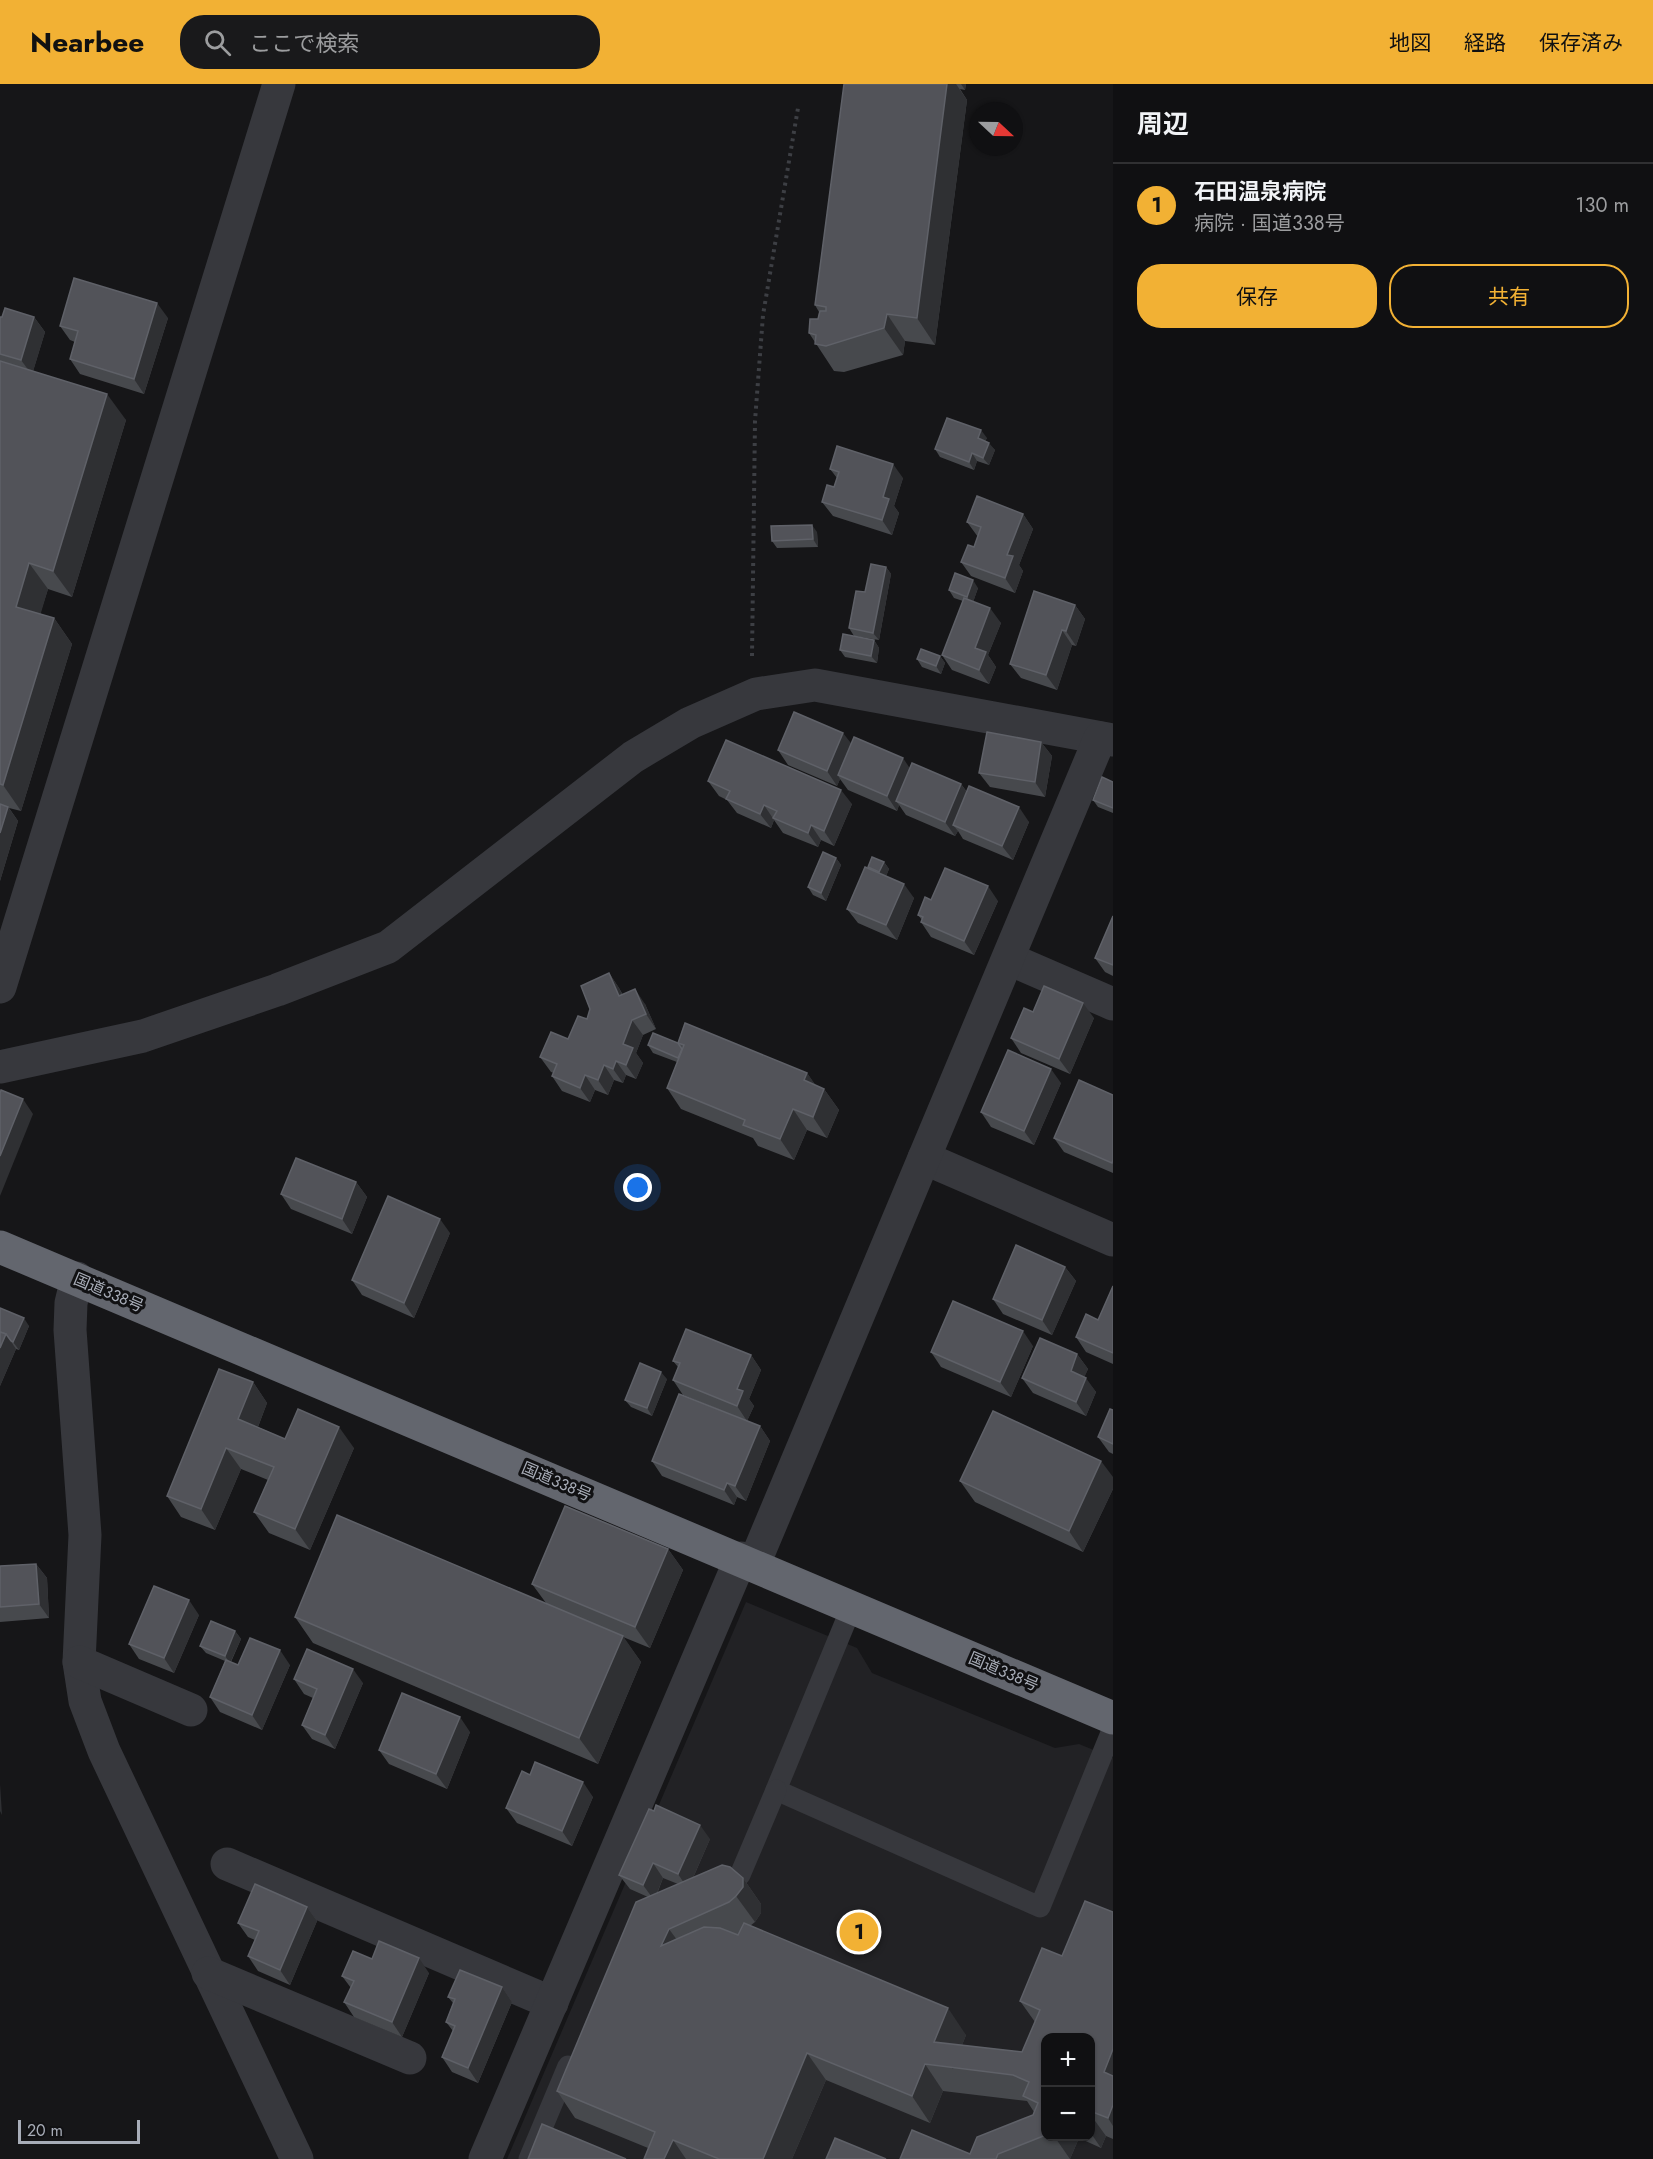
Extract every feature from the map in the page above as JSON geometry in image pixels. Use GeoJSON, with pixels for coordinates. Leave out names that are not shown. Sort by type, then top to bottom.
{"type":"FeatureCollection","features":[{"type":"Feature","properties":{"kind":"highway","name":"国道338号"},"geometry":{"type":"LineString","coordinates":[[0,1247],[747,1561],[1113,1718]]}},
{"type":"Feature","properties":{"kind":"street"},"geometry":{"type":"LineString","coordinates":[[0,987],[279,84]]}},
{"type":"Feature","properties":{"kind":"street"},"geometry":{"type":"LineString","coordinates":[[0,1067],[143,1036],[277,990],[388,947],[633,757],[690,723],[756,694],[815,685],[1107,739],[1008,959],[924,1158],[485,2159]]}},
{"type":"Feature","properties":{"kind":"street"},"geometry":{"type":"LineString","coordinates":[[1008,959],[1113,1005]]}},
{"type":"Feature","properties":{"kind":"street"},"geometry":{"type":"LineString","coordinates":[[924,1158],[1113,1240]]}},
{"type":"Feature","properties":{"kind":"street"},"geometry":{"type":"LineString","coordinates":[[77,1278],[69,1330],[85,1534],[79,1662],[85,1701],[104,1751],[297,2159]]}},
{"type":"Feature","properties":{"kind":"street"},"geometry":{"type":"LineString","coordinates":[[79,1662],[191,1710]]}},
{"type":"Feature","properties":{"kind":"street"},"geometry":{"type":"LineString","coordinates":[[227,1864],[552,2003]]}},
{"type":"Feature","properties":{"kind":"street"},"geometry":{"type":"LineString","coordinates":[[208,1973],[410,2058]]}},
{"type":"Feature","properties":{"kind":"lane"},"geometry":{"type":"LineString","coordinates":[[698,1896],[740,1875],[852,1606]]}},
{"type":"Feature","properties":{"kind":"lane"},"geometry":{"type":"LineString","coordinates":[[776,1790],[1040,1907],[1113,1728]]}},
{"type":"Feature","properties":{"kind":"lane"},"geometry":{"type":"LineString","coordinates":[[529,2159],[574,2052]]}},
{"type":"Feature","properties":{"kind":"path"},"geometry":{"type":"LineString","coordinates":[[756,694],[752,659],[755,421],[760,351],[763,315],[798,108]]}},
{"type":"Feature","properties":{"kind":"shaded area"},"geometry":{"type":"Polygon","coordinates":[[[746,1602],[857,1648],[872,1673],[1055,1748],[1079,1744],[1113,1758],[1113,2159],[507,2159],[746,1602]]]}},
{"type":"Feature","properties":{"kind":"building"},"geometry":{"type":"Polygon","coordinates":[[[844,84],[947,84],[917,318],[887,314],[884,328],[826,346],[815,344],[816,335],[809,333],[810,319],[818,319],[820,311],[826,311],[826,307],[815,305],[844,84]]]}},
{"type":"Feature","properties":{"kind":"building"},"geometry":{"type":"Polygon","coordinates":[[[74,278],[157,303],[134,379],[70,359],[78,331],[60,326],[74,278]]]}},
{"type":"Feature","properties":{"kind":"building"},"geometry":{"type":"Polygon","coordinates":[[[5,308],[34,317],[21,360],[0,354],[0,317],[5,308]]]}},
{"type":"Feature","properties":{"kind":"building"},"geometry":{"type":"Polygon","coordinates":[[[0,361],[107,394],[53,571],[29,563],[16,607],[54,618],[3,785],[0,784],[0,361]]]}},
{"type":"Feature","properties":{"kind":"building"},"geometry":{"type":"Polygon","coordinates":[[[947,418],[981,430],[978,438],[989,443],[983,458],[972,453],[969,462],[935,449],[947,418]]]}},
{"type":"Feature","properties":{"kind":"building"},"geometry":{"type":"Polygon","coordinates":[[[837,446],[893,464],[883,497],[889,499],[882,520],[822,502],[827,485],[834,487],[839,472],[830,469],[837,446]]]}},
{"type":"Feature","properties":{"kind":"building"},"geometry":{"type":"Polygon","coordinates":[[[977,496],[1023,514],[1007,555],[1013,556],[1005,578],[961,562],[968,545],[974,547],[981,527],[967,522],[977,496]]]}},
{"type":"Feature","properties":{"kind":"building"},"geometry":{"type":"Polygon","coordinates":[[[812,525],[813,539],[772,541],[771,526],[812,525]]]}},
{"type":"Feature","properties":{"kind":"building"},"geometry":{"type":"Polygon","coordinates":[[[871,564],[886,567],[873,633],[849,628],[856,591],[865,592],[871,564]]]}},
{"type":"Feature","properties":{"kind":"building"},"geometry":{"type":"Polygon","coordinates":[[[955,573],[973,580],[967,597],[949,590],[955,573]]]}},
{"type":"Feature","properties":{"kind":"building"},"geometry":{"type":"Polygon","coordinates":[[[1034,591],[1075,605],[1066,631],[1062,630],[1046,675],[1010,664],[1034,591]]]}},
{"type":"Feature","properties":{"kind":"building"},"geometry":{"type":"Polygon","coordinates":[[[964,598],[990,608],[975,648],[986,652],[979,670],[942,655],[964,598]]]}},
{"type":"Feature","properties":{"kind":"building"},"geometry":{"type":"Polygon","coordinates":[[[843,634],[874,640],[871,656],[840,650],[843,634]]]}},
{"type":"Feature","properties":{"kind":"building"},"geometry":{"type":"Polygon","coordinates":[[[921,649],[940,656],[936,666],[917,659],[921,649]]]}},
{"type":"Feature","properties":{"kind":"building"},"geometry":{"type":"Polygon","coordinates":[[[794,712],[843,733],[827,771],[778,750],[794,712]]]}},
{"type":"Feature","properties":{"kind":"building"},"geometry":{"type":"Polygon","coordinates":[[[987,732],[1041,742],[1035,782],[979,773],[987,732]]]}},
{"type":"Feature","properties":{"kind":"building"},"geometry":{"type":"Polygon","coordinates":[[[854,737],[903,758],[887,796],[838,775],[854,737]]]}},
{"type":"Feature","properties":{"kind":"building"},"geometry":{"type":"Polygon","coordinates":[[[726,740],[841,790],[824,831],[811,825],[808,833],[773,818],[777,811],[764,805],[760,814],[726,799],[730,791],[708,781],[726,740]]]}},
{"type":"Feature","properties":{"kind":"building"},"geometry":{"type":"Polygon","coordinates":[[[912,763],[961,784],[945,822],[896,801],[912,763]]]}},
{"type":"Feature","properties":{"kind":"building"},"geometry":{"type":"Polygon","coordinates":[[[1102,777],[1113,782],[1113,808],[1093,800],[1102,777]]]}},
{"type":"Feature","properties":{"kind":"building"},"geometry":{"type":"Polygon","coordinates":[[[969,786],[1019,807],[1002,846],[953,825],[969,786]]]}},
{"type":"Feature","properties":{"kind":"building"},"geometry":{"type":"Polygon","coordinates":[[[0,804],[8,807],[0,833],[0,804]]]}},
{"type":"Feature","properties":{"kind":"building"},"geometry":{"type":"Polygon","coordinates":[[[823,852],[836,858],[821,893],[808,887],[823,852]]]}},
{"type":"Feature","properties":{"kind":"building"},"geometry":{"type":"Polygon","coordinates":[[[872,857],[884,862],[879,872],[868,867],[872,857]]]}},
{"type":"Feature","properties":{"kind":"building"},"geometry":{"type":"Polygon","coordinates":[[[865,867],[904,884],[886,925],[847,909],[865,867]]]}},
{"type":"Feature","properties":{"kind":"building"},"geometry":{"type":"Polygon","coordinates":[[[945,868],[988,886],[964,941],[921,922],[923,917],[918,915],[925,897],[931,900],[945,868]]]}},
{"type":"Feature","properties":{"kind":"building"},"geometry":{"type":"Polygon","coordinates":[[[1113,916],[1113,965],[1095,958],[1113,916]]]}},
{"type":"Feature","properties":{"kind":"building"},"geometry":{"type":"Polygon","coordinates":[[[609,973],[619,996],[635,989],[646,1014],[632,1020],[623,1044],[633,1048],[626,1065],[616,1061],[613,1069],[604,1065],[598,1080],[585,1075],[580,1088],[552,1076],[557,1064],[540,1057],[551,1032],[568,1039],[578,1016],[587,1019],[590,1009],[581,986],[609,973]]]}},
{"type":"Feature","properties":{"kind":"building"},"geometry":{"type":"Polygon","coordinates":[[[1044,986],[1083,1003],[1059,1059],[1011,1038],[1024,1008],[1033,1012],[1044,986]]]}},
{"type":"Feature","properties":{"kind":"building"},"geometry":{"type":"Polygon","coordinates":[[[685,1023],[807,1073],[804,1080],[824,1089],[813,1117],[793,1109],[780,1139],[743,1125],[745,1120],[667,1088],[684,1045],[678,1043],[685,1023]]]}},
{"type":"Feature","properties":{"kind":"building"},"geometry":{"type":"Polygon","coordinates":[[[653,1033],[678,1043],[682,1049],[678,1058],[648,1045],[653,1033]]]}},
{"type":"Feature","properties":{"kind":"building"},"geometry":{"type":"Polygon","coordinates":[[[1008,1050],[1051,1069],[1024,1131],[981,1112],[1008,1050]]]}},
{"type":"Feature","properties":{"kind":"building"},"geometry":{"type":"Polygon","coordinates":[[[1079,1080],[1113,1095],[1112,1163],[1054,1138],[1079,1080]]]}},
{"type":"Feature","properties":{"kind":"building"},"geometry":{"type":"Polygon","coordinates":[[[1,1090],[23,1099],[0,1156],[0,1093],[1,1090]]]}},
{"type":"Feature","properties":{"kind":"building"},"geometry":{"type":"Polygon","coordinates":[[[296,1158],[356,1182],[342,1219],[281,1194],[296,1158]]]}},
{"type":"Feature","properties":{"kind":"building"},"geometry":{"type":"Polygon","coordinates":[[[388,1196],[440,1219],[404,1303],[352,1280],[388,1196]]]}},
{"type":"Feature","properties":{"kind":"building"},"geometry":{"type":"Polygon","coordinates":[[[1016,1245],[1065,1267],[1042,1320],[993,1299],[1016,1245]]]}},
{"type":"Feature","properties":{"kind":"building"},"geometry":{"type":"Polygon","coordinates":[[[1113,1286],[1113,1353],[1076,1337],[1086,1314],[1098,1320],[1113,1286]]]}},
{"type":"Feature","properties":{"kind":"building"},"geometry":{"type":"Polygon","coordinates":[[[953,1301],[1023,1331],[1000,1382],[931,1352],[953,1301]]]}},
{"type":"Feature","properties":{"kind":"building"},"geometry":{"type":"Polygon","coordinates":[[[0,1308],[24,1318],[13,1342],[6,1334],[0,1332],[0,1308]]]}},
{"type":"Feature","properties":{"kind":"building"},"geometry":{"type":"Polygon","coordinates":[[[686,1329],[751,1355],[737,1389],[743,1391],[737,1406],[673,1380],[680,1363],[673,1361],[686,1329]]]}},
{"type":"Feature","properties":{"kind":"building"},"geometry":{"type":"Polygon","coordinates":[[[0,1332],[6,1334],[0,1348],[0,1332]]]}},
{"type":"Feature","properties":{"kind":"building"},"geometry":{"type":"Polygon","coordinates":[[[1040,1338],[1077,1354],[1071,1371],[1086,1378],[1076,1402],[1022,1378],[1040,1338]]]}},
{"type":"Feature","properties":{"kind":"building"},"geometry":{"type":"Polygon","coordinates":[[[640,1363],[661,1372],[647,1408],[625,1400],[640,1363]]]}},
{"type":"Feature","properties":{"kind":"building"},"geometry":{"type":"Polygon","coordinates":[[[219,1369],[253,1382],[238,1419],[285,1439],[298,1409],[339,1427],[295,1529],[254,1512],[274,1467],[226,1448],[201,1509],[167,1496],[219,1369]]]}},
{"type":"Feature","properties":{"kind":"building"},"geometry":{"type":"Polygon","coordinates":[[[679,1394],[760,1426],[735,1486],[727,1483],[724,1490],[652,1461],[679,1394]]]}},
{"type":"Feature","properties":{"kind":"building"},"geometry":{"type":"Polygon","coordinates":[[[1110,1409],[1113,1410],[1113,1444],[1098,1437],[1110,1409]]]}},
{"type":"Feature","properties":{"kind":"building"},"geometry":{"type":"Polygon","coordinates":[[[993,1411],[1101,1461],[1069,1531],[960,1481],[993,1411]]]}},
{"type":"Feature","properties":{"kind":"building"},"geometry":{"type":"Polygon","coordinates":[[[565,1506],[668,1549],[635,1627],[532,1584],[565,1506]]]}},
{"type":"Feature","properties":{"kind":"building"},"geometry":{"type":"Polygon","coordinates":[[[337,1515],[623,1636],[579,1738],[295,1617],[337,1515]]]}},
{"type":"Feature","properties":{"kind":"building"},"geometry":{"type":"Polygon","coordinates":[[[36,1564],[39,1604],[0,1607],[0,1566],[36,1564]]]}},
{"type":"Feature","properties":{"kind":"building"},"geometry":{"type":"Polygon","coordinates":[[[154,1586],[189,1600],[164,1658],[129,1644],[154,1586]]]}},
{"type":"Feature","properties":{"kind":"building"},"geometry":{"type":"Polygon","coordinates":[[[211,1621],[235,1631],[225,1656],[200,1646],[211,1621]]]}},
{"type":"Feature","properties":{"kind":"building"},"geometry":{"type":"Polygon","coordinates":[[[250,1638],[280,1650],[252,1715],[210,1697],[226,1660],[238,1665],[250,1638]]]}},
{"type":"Feature","properties":{"kind":"building"},"geometry":{"type":"Polygon","coordinates":[[[307,1649],[353,1669],[325,1735],[302,1725],[317,1689],[294,1679],[307,1649]]]}},
{"type":"Feature","properties":{"kind":"building"},"geometry":{"type":"Polygon","coordinates":[[[402,1693],[460,1717],[436,1774],[379,1750],[402,1693]]]}},
{"type":"Feature","properties":{"kind":"building"},"geometry":{"type":"Polygon","coordinates":[[[535,1762],[583,1782],[562,1831],[506,1808],[522,1771],[530,1775],[535,1762]]]}},
{"type":"Feature","properties":{"kind":"building"},"geometry":{"type":"Polygon","coordinates":[[[656,1805],[700,1825],[678,1874],[653,1863],[643,1885],[619,1875],[649,1809],[654,1811],[656,1805]]]}},
{"type":"Feature","properties":{"kind":"building"},"geometry":{"type":"Polygon","coordinates":[[[722,1865],[730,1867],[743,1878],[743,1887],[736,1896],[729,1902],[669,1929],[661,1946],[704,1927],[720,1928],[738,1935],[744,1923],[948,2008],[934,2042],[1022,2052],[1040,2010],[1020,2001],[1042,1948],[1062,1956],[1085,1901],[1113,1912],[1113,2049],[1104,2072],[1113,2076],[1113,2105],[1108,2118],[1095,2113],[1095,2033],[1041,2033],[1041,2137],[998,2154],[996,2159],[900,2159],[912,2130],[970,2154],[977,2137],[1033,2115],[1038,2103],[1023,2096],[1029,2082],[1013,2075],[925,2064],[912,2096],[807,2053],[763,2159],[719,2159],[673,2140],[664,2159],[644,2159],[655,2132],[557,2091],[636,1902],[722,1865]]]}},
{"type":"Feature","properties":{"kind":"building"},"geometry":{"type":"Polygon","coordinates":[[[255,1884],[307,1907],[280,1970],[248,1956],[259,1931],[238,1923],[255,1884]]]}},
{"type":"Feature","properties":{"kind":"building"},"geometry":{"type":"Polygon","coordinates":[[[379,1941],[419,1958],[392,2022],[344,2002],[354,1981],[342,1976],[353,1951],[372,1959],[379,1941]]]}},
{"type":"Feature","properties":{"kind":"building"},"geometry":{"type":"Polygon","coordinates":[[[460,1970],[502,1987],[468,2068],[442,2057],[455,2026],[446,2022],[455,1999],[448,1997],[460,1970]]]}},
{"type":"Feature","properties":{"kind":"building"},"geometry":{"type":"Polygon","coordinates":[[[542,2124],[626,2159],[528,2159],[542,2124]]]}},
{"type":"Feature","properties":{"kind":"building"},"geometry":{"type":"Polygon","coordinates":[[[835,2138],[886,2159],[826,2159],[835,2138]]]}},
{"type":"Feature","properties":{"kind":"place","name":"石田温泉病院"},"geometry":{"type":"Point","coordinates":[859,1932]}}]}
